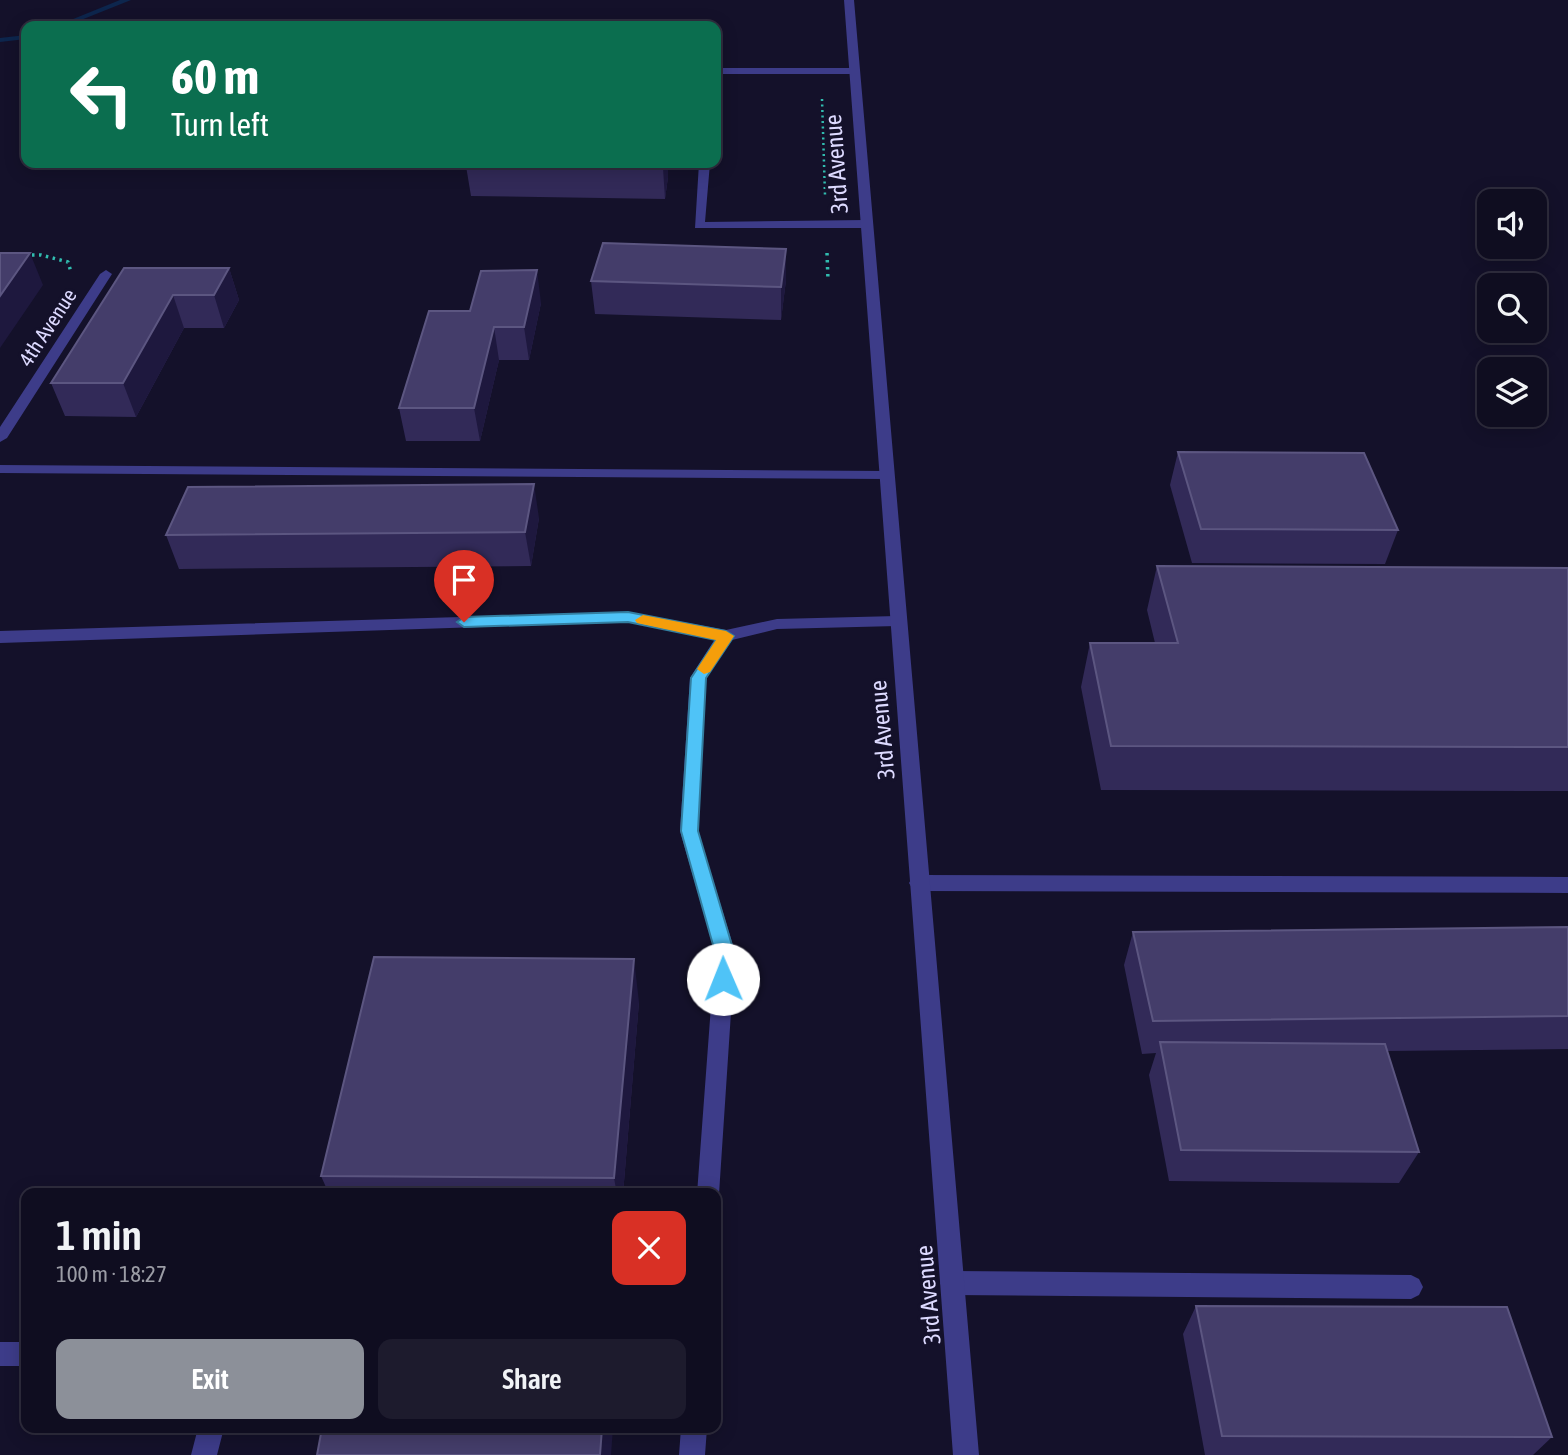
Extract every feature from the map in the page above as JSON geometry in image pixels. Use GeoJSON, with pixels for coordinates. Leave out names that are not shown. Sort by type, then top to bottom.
{"type":"FeatureCollection","features":[{"type":"Feature","properties":{"kind":"street","name":"3rd Avenue"},"geometry":{"type":"LineString","coordinates":[[849,0],[966,1455]]}},
{"type":"Feature","properties":{"kind":"street"},"geometry":{"type":"LineString","coordinates":[[721,71],[854,71]]}},
{"type":"Feature","properties":{"kind":"street"},"geometry":{"type":"LineString","coordinates":[[704,168],[699,226],[865,224]]}},
{"type":"Feature","properties":{"kind":"street","name":"4th Avenue"},"geometry":{"type":"LineString","coordinates":[[0,438],[106,274]]}},
{"type":"Feature","properties":{"kind":"street"},"geometry":{"type":"LineString","coordinates":[[0,469],[886,475]]}},
{"type":"Feature","properties":{"kind":"street"},"geometry":{"type":"LineString","coordinates":[[0,636],[628,617],[726,636],[777,624],[897,621]]}},
{"type":"Feature","properties":{"kind":"street"},"geometry":{"type":"LineString","coordinates":[[708,1188],[724,952],[689,831],[698,678],[726,636]]}},
{"type":"Feature","properties":{"kind":"street"},"geometry":{"type":"LineString","coordinates":[[919,883],[1568,885]]}},
{"type":"Feature","properties":{"kind":"street"},"geometry":{"type":"LineString","coordinates":[[952,1283],[1411,1287]]}},
{"type":"Feature","properties":{"kind":"street"},"geometry":{"type":"LineString","coordinates":[[0,1354],[21,1354]]}},
{"type":"Feature","properties":{"kind":"street"},"geometry":{"type":"LineString","coordinates":[[204,1455],[210,1433]]}},
{"type":"Feature","properties":{"kind":"street"},"geometry":{"type":"LineString","coordinates":[[692,1455],[694,1433]]}},
{"type":"Feature","properties":{"kind":"path"},"geometry":{"type":"LineString","coordinates":[[821,71],[828,280]]}},
{"type":"Feature","properties":{"kind":"path"},"geometry":{"type":"LineString","coordinates":[[14,255],[41,255]]}},
{"type":"Feature","properties":{"kind":"building"},"geometry":{"type":"Polygon","coordinates":[[[603,243],[786,249],[781,287],[591,281],[603,243]]]}},
{"type":"Feature","properties":{"kind":"building"},"geometry":{"type":"Polygon","coordinates":[[[0,253],[30,253],[0,296],[0,253]]]}},
{"type":"Feature","properties":{"kind":"building"},"geometry":{"type":"Polygon","coordinates":[[[124,268],[229,268],[214,295],[173,295],[123,383],[51,383],[124,268]]]}},
{"type":"Feature","properties":{"kind":"building"},"geometry":{"type":"Polygon","coordinates":[[[537,270],[524,327],[494,327],[474,408],[399,408],[429,311],[470,311],[481,271],[537,270]]]}},
{"type":"Feature","properties":{"kind":"building"},"geometry":{"type":"Polygon","coordinates":[[[1178,452],[1364,453],[1398,530],[1201,529],[1178,452]]]}},
{"type":"Feature","properties":{"kind":"building"},"geometry":{"type":"Polygon","coordinates":[[[534,484],[525,532],[166,535],[188,487],[534,484]]]}},
{"type":"Feature","properties":{"kind":"building"},"geometry":{"type":"Polygon","coordinates":[[[1157,566],[1568,568],[1568,747],[1111,746],[1090,643],[1178,643],[1157,566]]]}},
{"type":"Feature","properties":{"kind":"building"},"geometry":{"type":"Polygon","coordinates":[[[1568,927],[1568,1016],[1153,1021],[1133,932],[1568,927]]]}},
{"type":"Feature","properties":{"kind":"building"},"geometry":{"type":"Polygon","coordinates":[[[374,957],[634,959],[614,1178],[321,1176],[374,957]]]}},
{"type":"Feature","properties":{"kind":"building"},"geometry":{"type":"Polygon","coordinates":[[[1160,1042],[1385,1044],[1419,1152],[1181,1150],[1160,1042]]]}},
{"type":"Feature","properties":{"kind":"building"},"geometry":{"type":"Polygon","coordinates":[[[1196,1306],[1507,1307],[1552,1437],[1222,1436],[1196,1306]]]}},
{"type":"Feature","properties":{"kind":"building"},"geometry":{"type":"Polygon","coordinates":[[[321,1433],[602,1433],[600,1455],[317,1455],[321,1433]]]}},
{"type":"Feature","properties":{"kind":"waterway"},"geometry":{"type":"LineString","coordinates":[[73,21],[127,0]]}},
{"type":"Feature","properties":{"kind":"waterway"},"geometry":{"type":"LineString","coordinates":[[0,40],[21,38]]}},
{"type":"Feature","properties":{"kind":"slow traffic"},"geometry":{"type":"LineString","coordinates":[[643,620],[726,636],[704,669]]}},
{"type":"Feature","properties":{"kind":"route"},"geometry":{"type":"LineString","coordinates":[[464,622],[628,617],[726,636],[698,678],[689,831],[724,952],[723,979]]}}]}
